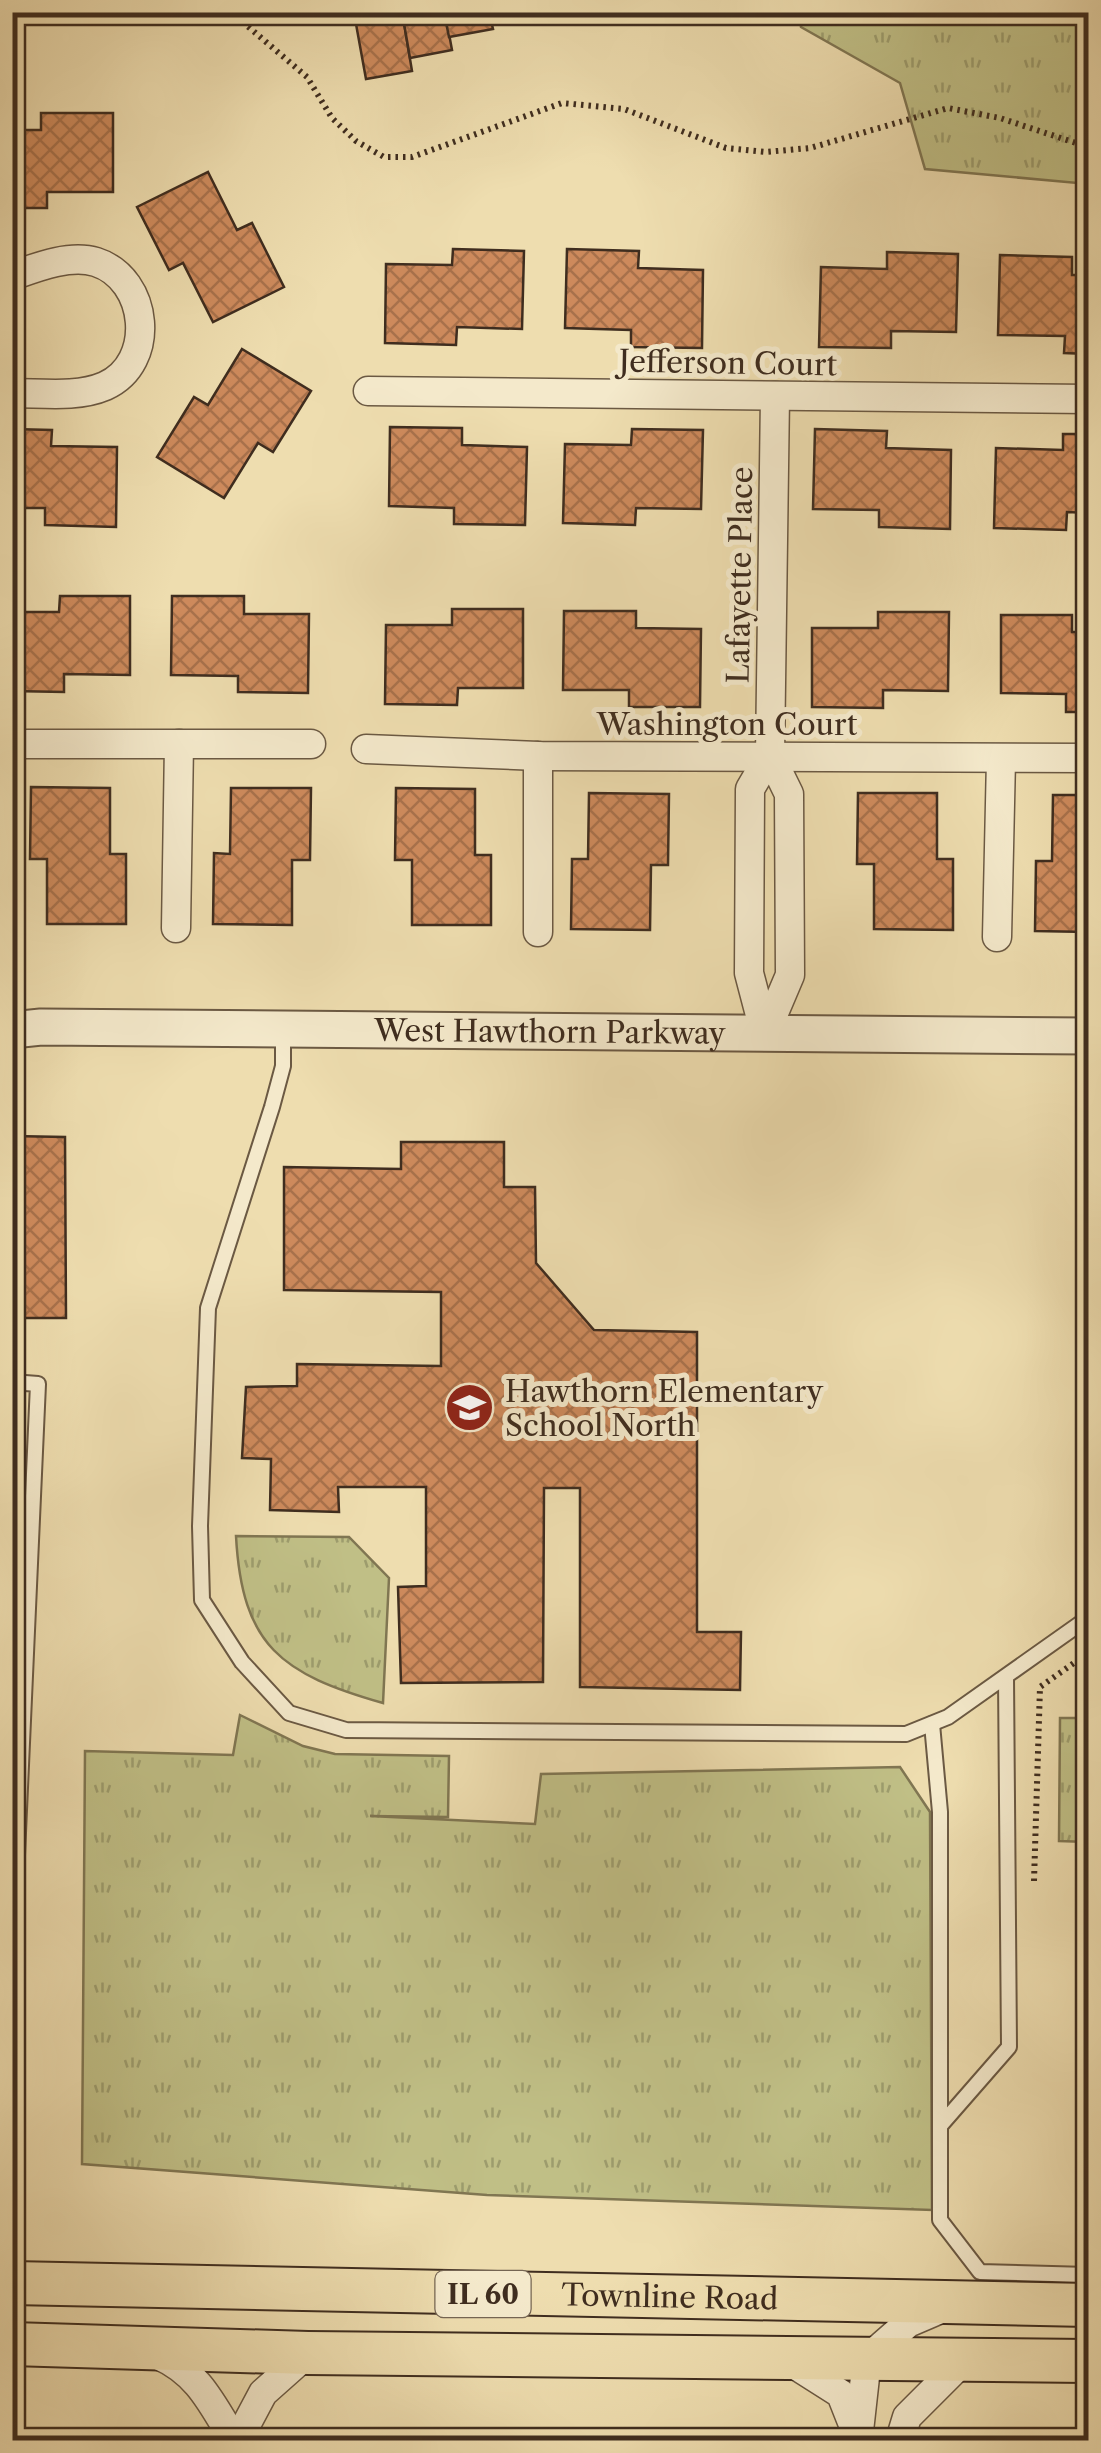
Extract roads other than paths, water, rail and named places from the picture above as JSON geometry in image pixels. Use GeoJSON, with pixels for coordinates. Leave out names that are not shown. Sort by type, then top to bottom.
{"type":"FeatureCollection","features":[{"type":"Feature","properties":{"kind":"main road","name":"Townline Road"},"geometry":{"type":"LineString","coordinates":[[12,2283],[1088,2305]]}},
{"type":"Feature","properties":{"kind":"main road","name":"Townline Road"},"geometry":{"type":"LineString","coordinates":[[12,2344],[308,2353],[1088,2361]]}},
{"type":"Feature","properties":{"kind":"street"},"geometry":{"type":"LineString","coordinates":[[12,276],[70,260],[95,262],[114,272],[131,290],[140,331],[137,355],[108,384],[84,393],[12,392]]}},
{"type":"Feature","properties":{"kind":"street","name":"Jefferson Court"},"geometry":{"type":"LineString","coordinates":[[368,392],[1088,398]]}},
{"type":"Feature","properties":{"kind":"street","name":"Lafayette Place"},"geometry":{"type":"LineString","coordinates":[[765,1034],[790,974],[789,794],[770,755],[775,396]]}},
{"type":"Feature","properties":{"kind":"street"},"geometry":{"type":"LineString","coordinates":[[12,744],[311,744]]}},
{"type":"Feature","properties":{"kind":"street"},"geometry":{"type":"LineString","coordinates":[[176,928],[178,744]]}},
{"type":"Feature","properties":{"kind":"street","name":"Washington Court"},"geometry":{"type":"LineString","coordinates":[[366,750],[538,756],[1088,758]]}},
{"type":"Feature","properties":{"kind":"street","name":"Lafayette Place"},"geometry":{"type":"LineString","coordinates":[[765,1034],[750,973],[750,789],[770,755]]}},
{"type":"Feature","properties":{"kind":"street"},"geometry":{"type":"LineString","coordinates":[[538,756],[538,932]]}},
{"type":"Feature","properties":{"kind":"street"},"geometry":{"type":"LineString","coordinates":[[997,937],[1001,759]]}},
{"type":"Feature","properties":{"kind":"street","name":"West Hawthorn Parkway"},"geometry":{"type":"LineString","coordinates":[[12,1030],[1088,1036]]}},
{"type":"Feature","properties":{"kind":"street"},"geometry":{"type":"LineString","coordinates":[[858,2439],[867,2359],[908,2323],[953,2303]]}},
{"type":"Feature","properties":{"kind":"street"},"geometry":{"type":"LineString","coordinates":[[142,2348],[182,2366],[198,2382],[236,2440],[263,2393],[308,2353]]}},
{"type":"Feature","properties":{"kind":"street"},"geometry":{"type":"LineString","coordinates":[[784,2358],[841,2394],[858,2439]]}},
{"type":"Feature","properties":{"kind":"street"},"geometry":{"type":"LineString","coordinates":[[900,2440],[907,2417],[964,2360]]}},
{"type":"Feature","properties":{"kind":"lane"},"geometry":{"type":"LineString","coordinates":[[283,1029],[283,1066],[272,1107],[208,1308],[200,1526],[202,1600],[242,1662],[289,1713],[346,1730],[906,1734],[932,1724],[1006,1677],[1088,1618]]}},
{"type":"Feature","properties":{"kind":"lane"},"geometry":{"type":"LineString","coordinates":[[12,1382],[38,1384],[12,1967]]}},
{"type":"Feature","properties":{"kind":"lane"},"geometry":{"type":"LineString","coordinates":[[940,2126],[1010,2047],[1006,1677]]}},
{"type":"Feature","properties":{"kind":"lane"},"geometry":{"type":"LineString","coordinates":[[932,1724],[940,1812],[940,2220],[980,2272],[1088,2274]]}},
{"type":"Feature","properties":{"kind":"place","name":"Hawthorn Elementary School North"},"geometry":{"type":"Point","coordinates":[470,1408]}}]}
